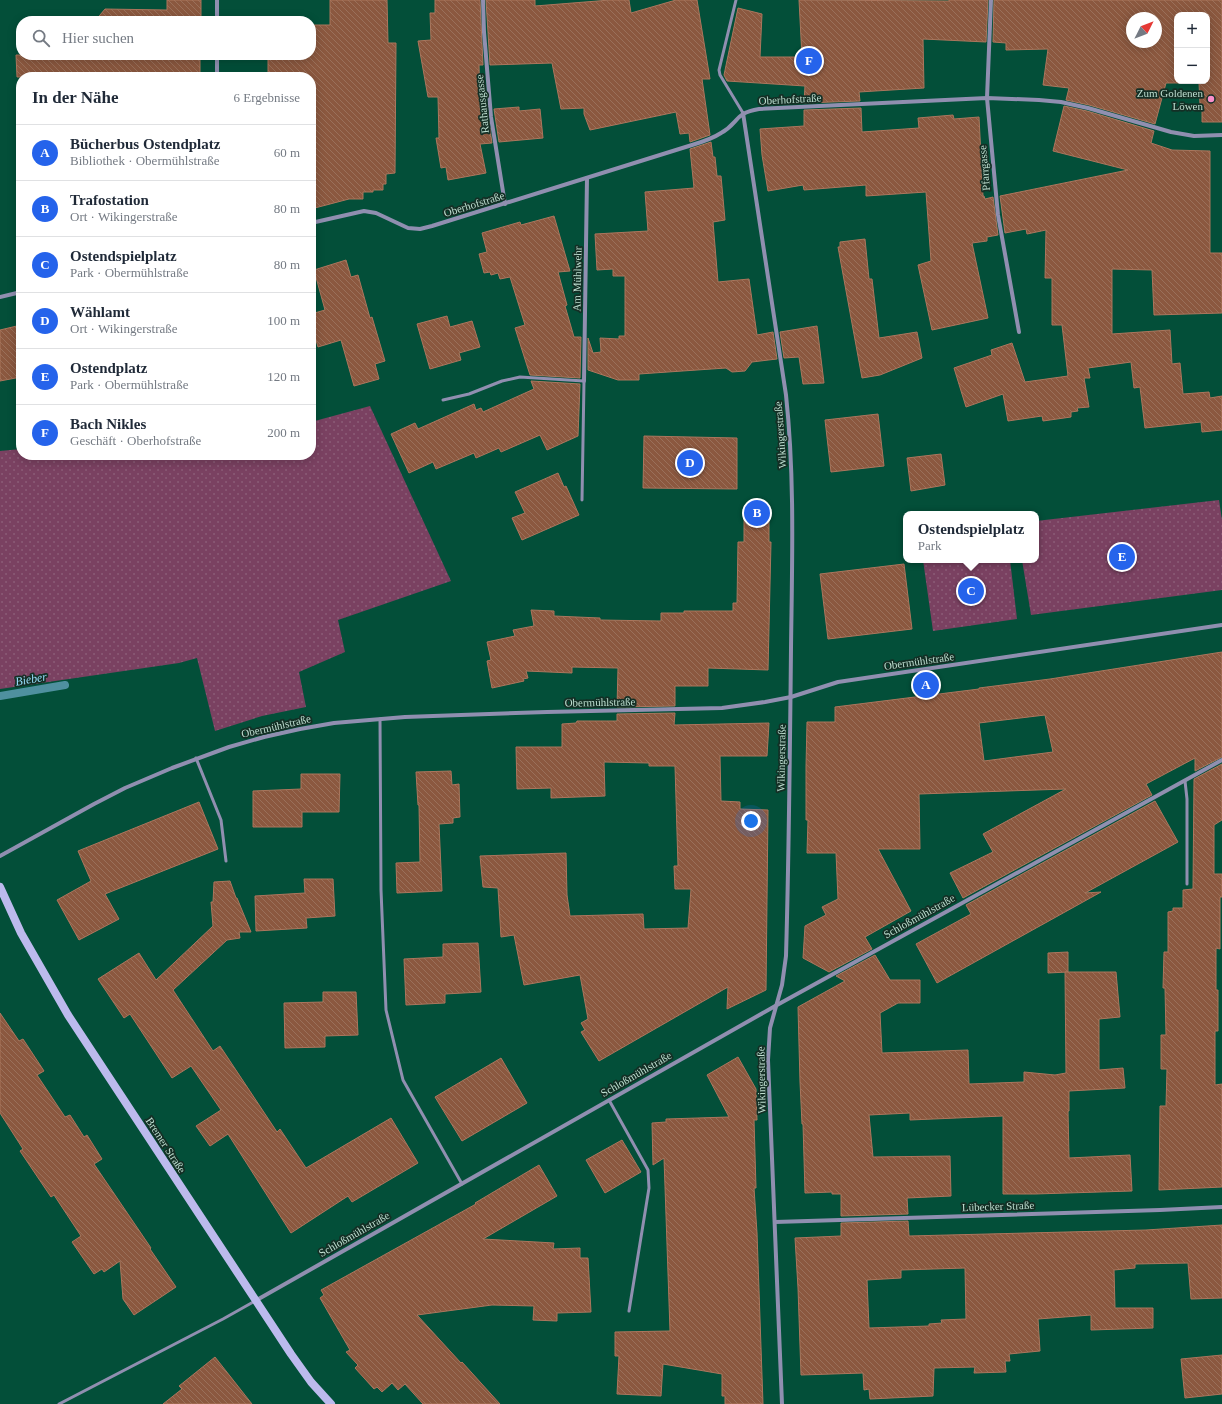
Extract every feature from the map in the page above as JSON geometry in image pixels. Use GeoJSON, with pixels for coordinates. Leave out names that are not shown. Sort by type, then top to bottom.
{"type":"FeatureCollection","features":[{"type":"Feature","properties":{"kind":"street"},"geometry":{"type":"LineString","coordinates":[[217,0],[217,16]]}},
{"type":"Feature","properties":{"kind":"street","name":"Rathausgasse"},"geometry":{"type":"LineString","coordinates":[[483,0],[491,117],[505,204]]}},
{"type":"Feature","properties":{"kind":"street","name":"Pfarrgasse"},"geometry":{"type":"LineString","coordinates":[[991,0],[987,98],[998,215],[1018,332]]}},
{"type":"Feature","properties":{"kind":"street"},"geometry":{"type":"LineString","coordinates":[[217,60],[217,72]]}},
{"type":"Feature","properties":{"kind":"street","name":"Oberhofstraße"},"geometry":{"type":"LineString","coordinates":[[316,222],[364,211],[376,213],[408,228],[420,229],[692,146],[710,139],[728,129],[737,117],[743,113],[759,109],[987,98],[1061,102],[1088,108],[1170,132],[1194,136],[1222,135]]}},
{"type":"Feature","properties":{"kind":"street","name":"Wikingerstraße"},"geometry":{"type":"LineString","coordinates":[[743,113],[786,395],[790,435],[792,491],[791,697],[786,956],[782,985],[770,1028],[768,1060],[782,1404]]}},
{"type":"Feature","properties":{"kind":"street","name":"Am Mühlwehr"},"geometry":{"type":"LineString","coordinates":[[584,381],[587,178]]}},
{"type":"Feature","properties":{"kind":"street"},"geometry":{"type":"LineString","coordinates":[[0,297],[16,293]]}},
{"type":"Feature","properties":{"kind":"street","name":"Obermühlstraße"},"geometry":{"type":"LineString","coordinates":[[0,856],[125,788],[196,758],[250,741],[300,729],[334,723],[380,719],[547,712],[700,710],[741,706],[791,697],[838,682],[1222,625]]}},
{"type":"Feature","properties":{"kind":"street","name":"Schloßmühlstraße"},"geometry":{"type":"LineString","coordinates":[[255,1301],[777,1005],[1222,760]]}},
{"type":"Feature","properties":{"kind":"street","name":"Bremer Straße"},"geometry":{"type":"LineString","coordinates":[[0,887],[21,933],[68,1015],[255,1301],[311,1382],[331,1404]]}},
{"type":"Feature","properties":{"kind":"street","name":"Lübecker Straße"},"geometry":{"type":"LineString","coordinates":[[775,1222],[1222,1207]]}},
{"type":"Feature","properties":{"kind":"lane"},"geometry":{"type":"LineString","coordinates":[[736,0],[719,70],[720,75],[743,113]]}},
{"type":"Feature","properties":{"kind":"lane"},"geometry":{"type":"LineString","coordinates":[[443,400],[469,394],[520,377],[584,381],[582,500]]}},
{"type":"Feature","properties":{"kind":"lane"},"geometry":{"type":"LineString","coordinates":[[380,719],[381,890],[386,1010],[403,1080],[462,1184]]}},
{"type":"Feature","properties":{"kind":"lane"},"geometry":{"type":"LineString","coordinates":[[196,758],[221,820],[226,861]]}},
{"type":"Feature","properties":{"kind":"lane"},"geometry":{"type":"LineString","coordinates":[[1185,781],[1187,799],[1187,884]]}},
{"type":"Feature","properties":{"kind":"lane"},"geometry":{"type":"LineString","coordinates":[[609,1100],[648,1170],[649,1176],[649,1188],[629,1311]]}},
{"type":"Feature","properties":{"kind":"lane","name":"Schloßmühlstraße"},"geometry":{"type":"LineString","coordinates":[[59,1404],[255,1301]]}},
{"type":"Feature","properties":{"kind":"shaded area"},"geometry":{"type":"Polygon","coordinates":[[[370,406],[451,581],[338,620],[345,652],[299,672],[306,707],[262,716],[215,731],[197,658],[179,663],[0,689],[0,451],[16,449],[16,460],[316,460],[316,421],[370,406]]]}},
{"type":"Feature","properties":{"kind":"shaded area"},"geometry":{"type":"Polygon","coordinates":[[[1219,500],[1222,520],[1222,590],[1031,615],[1022,563],[1039,563],[1039,521],[1219,500]]]}},
{"type":"Feature","properties":{"kind":"shaded area"},"geometry":{"type":"Polygon","coordinates":[[[923,563],[1010,563],[1017,619],[933,631],[923,563]]]}},
{"type":"Feature","properties":{"kind":"building"},"geometry":{"type":"Polygon","coordinates":[[[167,0],[201,0],[201,16],[99,16],[105,9],[167,10],[167,0]]]}},
{"type":"Feature","properties":{"kind":"building"},"geometry":{"type":"Polygon","coordinates":[[[330,0],[387,0],[388,43],[396,43],[395,173],[386,174],[386,184],[383,184],[383,190],[363,192],[363,199],[349,199],[316,208],[316,72],[268,72],[268,60],[316,60],[316,25],[330,25],[330,0]]]}},
{"type":"Feature","properties":{"kind":"building"},"geometry":{"type":"Polygon","coordinates":[[[435,0],[480,0],[483,65],[479,65],[480,110],[487,109],[492,143],[480,144],[486,173],[448,180],[446,167],[441,168],[436,138],[439,138],[438,97],[428,97],[418,41],[431,40],[430,13],[435,13],[435,0]]]}},
{"type":"Feature","properties":{"kind":"building"},"geometry":{"type":"Polygon","coordinates":[[[486,0],[535,0],[535,6],[610,0],[629,0],[631,13],[676,0],[697,0],[710,79],[702,79],[710,135],[690,142],[689,133],[680,134],[676,112],[590,130],[584,114],[584,108],[561,109],[552,63],[490,65],[486,0]]]}},
{"type":"Feature","properties":{"kind":"building"},"geometry":{"type":"Polygon","coordinates":[[[799,0],[988,0],[986,42],[923,39],[924,88],[859,92],[860,101],[804,103],[805,86],[727,81],[724,75],[738,8],[762,14],[760,57],[802,57],[799,0]]]}},
{"type":"Feature","properties":{"kind":"building"},"geometry":{"type":"Polygon","coordinates":[[[994,0],[1222,0],[1222,122],[1202,122],[1202,105],[1200,105],[1199,84],[1210,84],[1210,12],[1174,12],[1174,83],[1166,83],[1155,124],[1066,100],[1069,88],[1043,85],[1048,49],[1006,50],[1006,43],[993,42],[994,0]]]}},
{"type":"Feature","properties":{"kind":"building"},"geometry":{"type":"Polygon","coordinates":[[[16,60],[200,60],[200,72],[17,72],[16,60]]]}},
{"type":"Feature","properties":{"kind":"building"},"geometry":{"type":"Polygon","coordinates":[[[1064,106],[1087,111],[1154,131],[1151,143],[1172,150],[1210,151],[1210,253],[1222,253],[1222,313],[1154,315],[1152,270],[1112,269],[1112,334],[1170,330],[1172,364],[1180,363],[1183,394],[1209,392],[1210,398],[1222,396],[1222,430],[1202,432],[1201,422],[1145,428],[1140,387],[1134,388],[1131,362],[1088,368],[1090,378],[1084,378],[1089,407],[1077,408],[1078,411],[1071,412],[1071,417],[1043,421],[1042,416],[1008,421],[1003,394],[966,407],[954,368],[992,355],[991,350],[1012,343],[1025,382],[1068,376],[1062,325],[1052,325],[1052,278],[1045,278],[1046,230],[1027,234],[1026,229],[1005,233],[1000,196],[1128,170],[1053,151],[1064,106]]]}},
{"type":"Feature","properties":{"kind":"building"},"geometry":{"type":"Polygon","coordinates":[[[519,107],[519,111],[540,109],[543,138],[499,142],[494,109],[519,107]]]}},
{"type":"Feature","properties":{"kind":"building"},"geometry":{"type":"Polygon","coordinates":[[[861,108],[862,132],[919,128],[918,118],[953,115],[954,119],[979,117],[983,196],[985,199],[993,197],[998,235],[987,237],[987,241],[972,243],[988,318],[932,330],[918,265],[931,261],[926,192],[866,196],[866,185],[804,190],[803,185],[768,191],[762,155],[760,129],[804,126],[804,110],[861,108]]]}},
{"type":"Feature","properties":{"kind":"building"},"geometry":{"type":"Polygon","coordinates":[[[711,142],[713,157],[715,157],[717,176],[721,176],[725,220],[713,222],[718,282],[749,279],[757,335],[773,332],[777,359],[752,362],[745,371],[732,372],[726,368],[639,374],[639,380],[618,380],[588,370],[588,338],[593,353],[601,352],[600,338],[619,339],[619,336],[625,336],[625,276],[613,276],[613,269],[597,270],[595,234],[648,231],[645,192],[694,188],[690,149],[711,142]]]}},
{"type":"Feature","properties":{"kind":"building"},"geometry":{"type":"Polygon","coordinates":[[[554,216],[570,271],[558,272],[567,305],[565,306],[574,337],[581,337],[580,378],[530,375],[515,328],[525,325],[510,277],[500,279],[498,273],[491,275],[490,272],[484,273],[479,254],[487,252],[482,233],[520,222],[521,225],[554,216]]]}},
{"type":"Feature","properties":{"kind":"building"},"geometry":{"type":"Polygon","coordinates":[[[865,239],[869,279],[872,279],[879,338],[917,332],[922,358],[880,375],[862,378],[838,247],[840,247],[840,242],[865,239]]]}},
{"type":"Feature","properties":{"kind":"building"},"geometry":{"type":"Polygon","coordinates":[[[346,260],[351,277],[358,275],[370,318],[372,317],[385,361],[375,364],[379,379],[354,386],[341,340],[318,347],[316,340],[316,313],[325,310],[316,277],[316,269],[346,260]]]}},
{"type":"Feature","properties":{"kind":"building"},"geometry":{"type":"Polygon","coordinates":[[[447,316],[450,327],[472,321],[480,347],[459,353],[461,360],[430,369],[417,324],[447,316]]]}},
{"type":"Feature","properties":{"kind":"building"},"geometry":{"type":"Polygon","coordinates":[[[16,326],[16,378],[0,381],[0,330],[16,326]]]}},
{"type":"Feature","properties":{"kind":"building"},"geometry":{"type":"Polygon","coordinates":[[[817,326],[824,383],[803,384],[799,357],[784,358],[780,332],[817,326]]]}},
{"type":"Feature","properties":{"kind":"building"},"geometry":{"type":"Polygon","coordinates":[[[531,381],[580,384],[578,436],[547,450],[540,435],[501,452],[499,448],[476,458],[474,453],[436,469],[433,462],[409,473],[391,434],[415,423],[418,429],[474,404],[476,410],[481,408],[483,412],[534,389],[531,381]]]}},
{"type":"Feature","properties":{"kind":"building"},"geometry":{"type":"Polygon","coordinates":[[[878,414],[884,466],[831,472],[825,420],[878,414]]]}},
{"type":"Feature","properties":{"kind":"building"},"geometry":{"type":"Polygon","coordinates":[[[644,436],[737,438],[737,489],[643,488],[644,436]]]}},
{"type":"Feature","properties":{"kind":"building"},"geometry":{"type":"Polygon","coordinates":[[[941,454],[945,485],[911,491],[907,458],[941,454]]]}},
{"type":"Feature","properties":{"kind":"building"},"geometry":{"type":"Polygon","coordinates":[[[558,473],[564,487],[566,486],[579,515],[522,540],[512,518],[525,513],[515,492],[558,473]]]}},
{"type":"Feature","properties":{"kind":"building"},"geometry":{"type":"Polygon","coordinates":[[[744,507],[769,507],[769,542],[771,542],[768,670],[708,668],[708,686],[675,686],[675,706],[617,707],[618,668],[572,667],[572,673],[526,671],[528,678],[523,679],[524,681],[492,688],[487,661],[491,660],[487,642],[515,636],[513,630],[534,626],[531,610],[554,611],[554,616],[600,618],[600,620],[661,621],[661,613],[684,613],[684,611],[733,611],[733,603],[737,603],[738,542],[744,542],[744,507]]]}},
{"type":"Feature","properties":{"kind":"building"},"geometry":{"type":"Polygon","coordinates":[[[904,564],[912,629],[828,639],[820,574],[904,564]]]}},
{"type":"Feature","properties":{"kind":"building"},"geometry":{"type":"Polygon","coordinates":[[[1222,652],[1222,757],[1195,771],[1195,758],[1146,784],[1152,795],[963,898],[950,873],[993,852],[983,834],[1066,789],[919,794],[920,849],[878,849],[911,911],[865,937],[872,949],[829,972],[803,958],[805,926],[826,915],[822,907],[838,899],[836,853],[807,853],[807,722],[835,722],[835,707],[1050,679],[1222,652]],[[1045,715],[979,723],[984,761],[1053,752],[1045,715]]]}},
{"type":"Feature","properties":{"kind":"building"},"geometry":{"type":"Polygon","coordinates":[[[675,713],[674,725],[769,723],[767,756],[720,756],[721,801],[740,802],[740,809],[768,810],[766,990],[727,1009],[728,987],[599,1061],[581,1032],[585,1030],[581,1023],[588,1019],[580,975],[524,985],[514,935],[501,937],[498,888],[483,887],[480,856],[566,853],[567,895],[570,916],[643,914],[644,929],[688,928],[691,889],[675,889],[674,866],[678,866],[675,766],[649,766],[649,763],[604,762],[605,796],[551,798],[551,788],[517,789],[516,747],[562,747],[562,724],[576,723],[577,721],[617,721],[617,714],[675,713]]]}},
{"type":"Feature","properties":{"kind":"building"},"geometry":{"type":"Polygon","coordinates":[[[1222,764],[1222,820],[1214,825],[1214,874],[1222,874],[1222,897],[1220,897],[1220,949],[1216,948],[1218,1031],[1215,1031],[1215,1085],[1222,1084],[1222,1187],[1159,1190],[1160,1106],[1166,1106],[1167,1069],[1161,1069],[1161,1035],[1166,1035],[1165,988],[1163,988],[1164,952],[1168,952],[1168,912],[1173,911],[1173,908],[1183,908],[1183,890],[1193,889],[1194,779],[1222,764]]]}},
{"type":"Feature","properties":{"kind":"building"},"geometry":{"type":"Polygon","coordinates":[[[451,771],[452,785],[459,784],[460,817],[453,818],[453,823],[439,824],[442,891],[397,893],[396,863],[420,862],[419,805],[416,772],[451,771]]]}},
{"type":"Feature","properties":{"kind":"building"},"geometry":{"type":"Polygon","coordinates":[[[301,774],[340,774],[339,812],[302,812],[302,827],[253,827],[253,791],[301,789],[301,774]]]}},
{"type":"Feature","properties":{"kind":"building"},"geometry":{"type":"Polygon","coordinates":[[[1155,801],[1178,842],[1085,893],[1101,892],[937,983],[916,944],[971,914],[966,905],[1155,801]]]}},
{"type":"Feature","properties":{"kind":"building"},"geometry":{"type":"Polygon","coordinates":[[[199,802],[218,849],[105,894],[119,919],[79,940],[57,900],[91,881],[78,851],[199,802]]]}},
{"type":"Feature","properties":{"kind":"building"},"geometry":{"type":"Polygon","coordinates":[[[304,879],[333,879],[335,916],[306,918],[307,928],[256,931],[255,896],[305,893],[304,879]]]}},
{"type":"Feature","properties":{"kind":"building"},"geometry":{"type":"Polygon","coordinates":[[[230,881],[251,932],[239,932],[240,938],[227,940],[173,990],[213,1051],[220,1046],[277,1132],[280,1129],[306,1168],[391,1118],[418,1163],[352,1202],[348,1196],[291,1233],[228,1134],[210,1146],[196,1126],[221,1110],[191,1066],[172,1078],[130,1014],[124,1018],[98,979],[139,953],[156,980],[213,926],[211,902],[213,902],[214,882],[230,881]]]}},
{"type":"Feature","properties":{"kind":"building"},"geometry":{"type":"Polygon","coordinates":[[[478,943],[481,992],[445,994],[445,1003],[406,1005],[404,959],[443,957],[443,944],[478,943]]]}},
{"type":"Feature","properties":{"kind":"building"},"geometry":{"type":"Polygon","coordinates":[[[1068,952],[1068,972],[1048,973],[1048,953],[1068,952]]]}},
{"type":"Feature","properties":{"kind":"building"},"geometry":{"type":"Polygon","coordinates":[[[875,955],[890,980],[920,980],[920,1003],[898,1003],[880,1013],[882,1053],[968,1050],[969,1084],[1024,1082],[1024,1072],[1055,1075],[1066,1073],[1065,972],[1116,972],[1120,1017],[1099,1019],[1099,1070],[1123,1068],[1125,1088],[1069,1091],[1069,1158],[1130,1155],[1132,1191],[1003,1194],[1003,1116],[910,1120],[910,1113],[869,1115],[873,1157],[950,1156],[951,1196],[907,1198],[908,1214],[841,1216],[841,1194],[832,1194],[832,1192],[805,1193],[798,1007],[845,981],[836,976],[875,955]]]}},
{"type":"Feature","properties":{"kind":"building"},"geometry":{"type":"Polygon","coordinates":[[[323,992],[356,992],[358,1035],[325,1036],[325,1047],[285,1048],[284,1003],[323,1002],[323,992]]]}},
{"type":"Feature","properties":{"kind":"building"},"geometry":{"type":"Polygon","coordinates":[[[0,1013],[19,1041],[23,1039],[44,1071],[37,1075],[65,1117],[70,1115],[84,1137],[87,1135],[102,1159],[94,1164],[176,1287],[134,1315],[123,1299],[120,1261],[104,1272],[102,1269],[94,1274],[72,1242],[81,1236],[54,1195],[51,1197],[20,1151],[23,1149],[0,1113],[0,1013]]]}},
{"type":"Feature","properties":{"kind":"building"},"geometry":{"type":"Polygon","coordinates":[[[738,1057],[756,1089],[757,1120],[754,1120],[756,1188],[754,1188],[763,1404],[725,1404],[725,1396],[722,1396],[722,1374],[663,1364],[661,1396],[617,1394],[619,1356],[615,1356],[615,1332],[670,1331],[664,1158],[653,1165],[652,1123],[666,1122],[666,1119],[729,1117],[707,1075],[738,1057]]]}},
{"type":"Feature","properties":{"kind":"building"},"geometry":{"type":"Polygon","coordinates":[[[501,1058],[527,1103],[462,1141],[435,1097],[501,1058]]]}},
{"type":"Feature","properties":{"kind":"building"},"geometry":{"type":"Polygon","coordinates":[[[622,1140],[641,1172],[605,1193],[586,1160],[622,1140]]]}},
{"type":"Feature","properties":{"kind":"building"},"geometry":{"type":"Polygon","coordinates":[[[539,1165],[557,1196],[483,1239],[554,1243],[553,1249],[580,1248],[580,1258],[588,1258],[591,1312],[557,1313],[557,1321],[533,1320],[534,1306],[492,1305],[417,1315],[500,1404],[423,1404],[405,1384],[398,1390],[392,1383],[382,1392],[377,1387],[374,1389],[355,1368],[358,1365],[346,1352],[350,1350],[320,1298],[324,1295],[321,1290],[476,1204],[475,1203],[539,1165]]]}},
{"type":"Feature","properties":{"kind":"building"},"geometry":{"type":"Polygon","coordinates":[[[908,1221],[909,1236],[1146,1230],[1222,1225],[1222,1298],[1191,1299],[1188,1263],[1135,1264],[1135,1268],[1114,1270],[1115,1308],[1153,1308],[1153,1328],[1091,1330],[1091,1315],[1038,1319],[1040,1351],[1009,1354],[1010,1361],[1005,1361],[1006,1372],[974,1373],[975,1367],[934,1368],[933,1396],[870,1399],[869,1389],[864,1390],[863,1373],[801,1375],[795,1238],[841,1236],[841,1223],[908,1221]],[[965,1268],[901,1270],[901,1278],[867,1280],[869,1328],[929,1326],[929,1324],[942,1323],[941,1320],[966,1319],[965,1268]]]}},
{"type":"Feature","properties":{"kind":"building"},"geometry":{"type":"Polygon","coordinates":[[[1222,1355],[1222,1394],[1185,1398],[1181,1359],[1222,1355]]]}},
{"type":"Feature","properties":{"kind":"building"},"geometry":{"type":"Polygon","coordinates":[[[215,1357],[252,1404],[163,1404],[182,1389],[179,1386],[215,1357]]]}},
{"type":"Feature","properties":{"kind":"waterway","name":"Bieber"},"geometry":{"type":"LineString","coordinates":[[0,696],[65,685]]}},
{"type":"Feature","properties":{"kind":"place","name":"Bach Nikles"},"geometry":{"type":"Point","coordinates":[809,61]}},
{"type":"Feature","properties":{"kind":"place","name":"Zum Goldenen Löwen"},"geometry":{"type":"Point","coordinates":[1211,99]}},
{"type":"Feature","properties":{"kind":"place","name":"Wählamt"},"geometry":{"type":"Point","coordinates":[690,463]}},
{"type":"Feature","properties":{"kind":"place","name":"Trafostation"},"geometry":{"type":"Point","coordinates":[757,513]}},
{"type":"Feature","properties":{"kind":"place","name":"Ostendplatz"},"geometry":{"type":"Point","coordinates":[1122,557]}},
{"type":"Feature","properties":{"kind":"place","name":"Ostendspielplatz"},"geometry":{"type":"Point","coordinates":[971,591]}},
{"type":"Feature","properties":{"kind":"place","name":"Bücherbus Ostendplatz"},"geometry":{"type":"Point","coordinates":[926,685]}}]}
